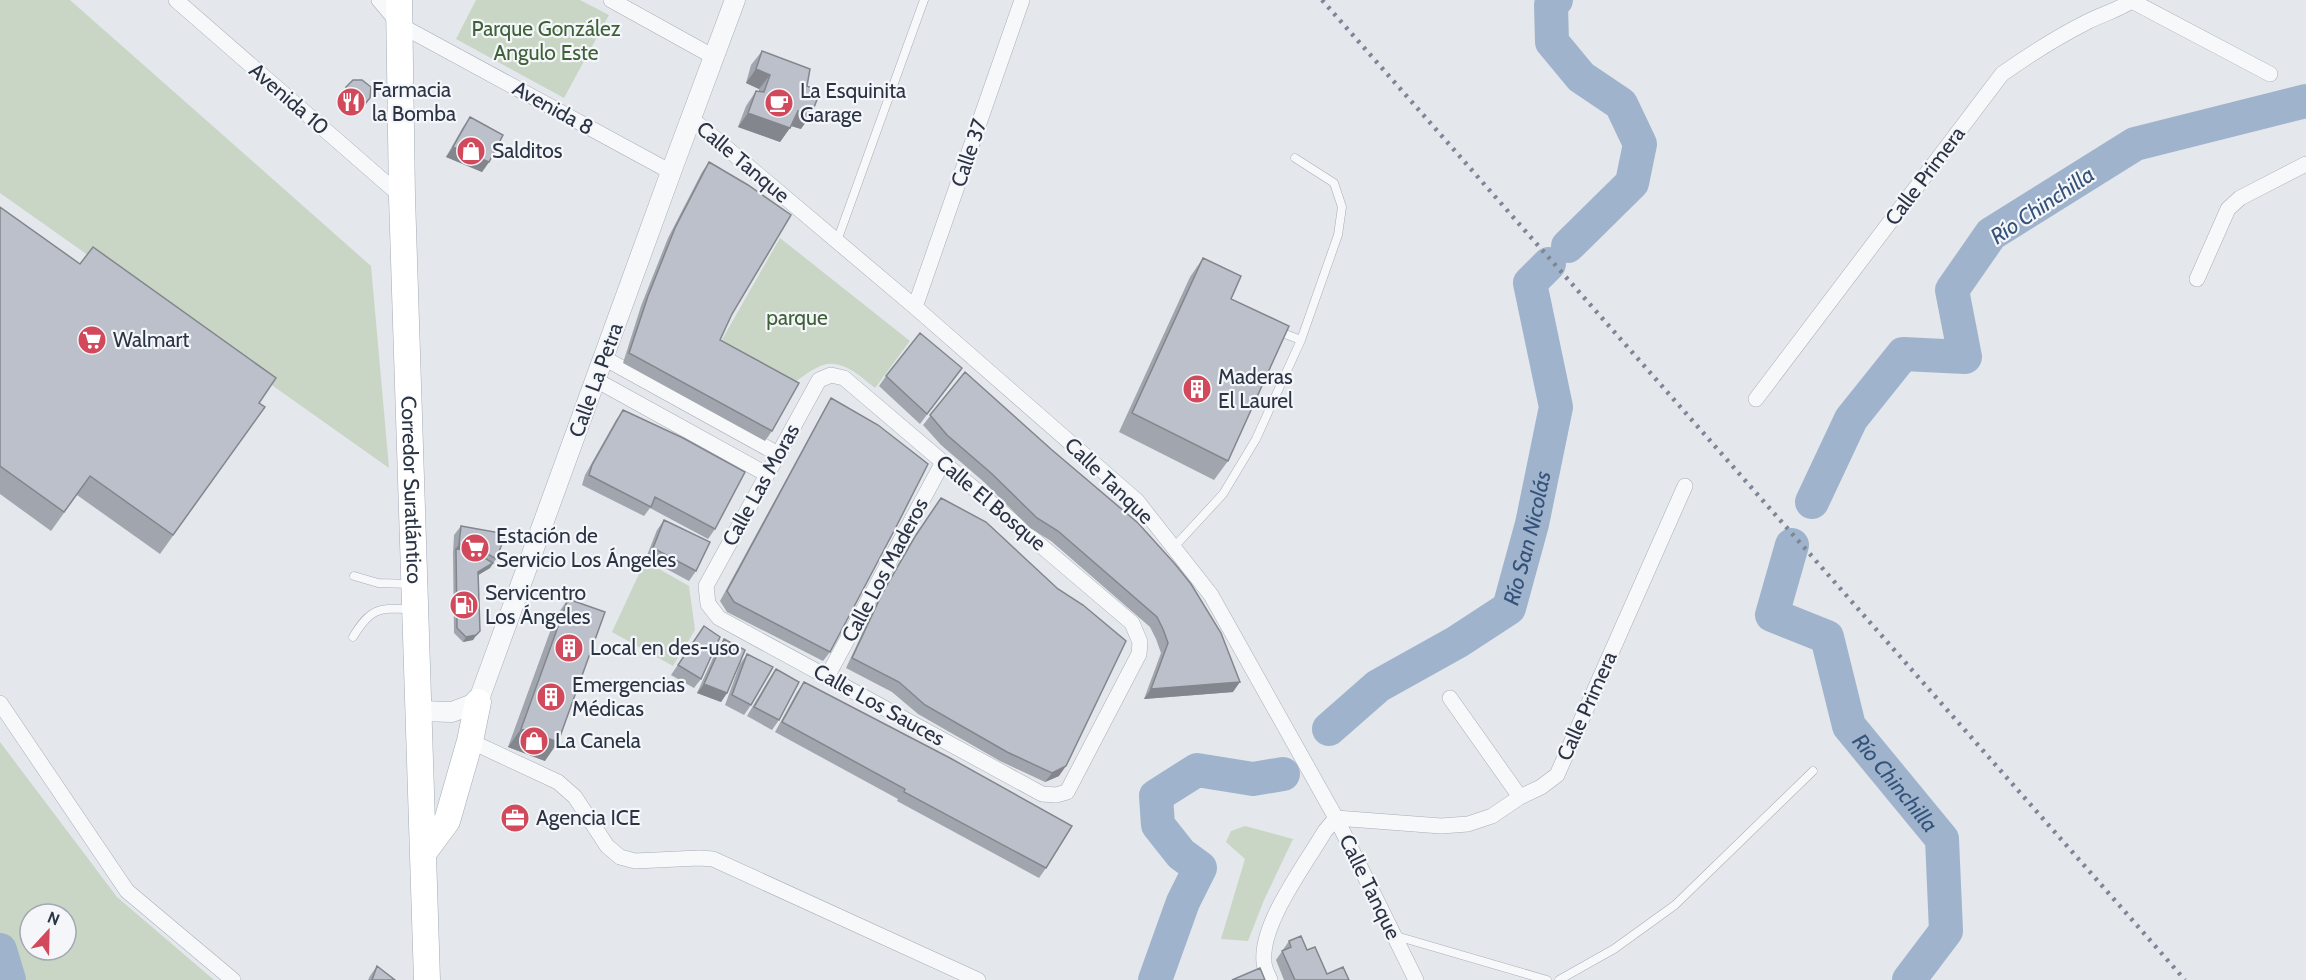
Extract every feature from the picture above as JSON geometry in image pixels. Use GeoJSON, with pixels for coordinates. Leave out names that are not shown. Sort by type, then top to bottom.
{"type":"FeatureCollection","features":[{"type":"Feature","properties":{"kind":"main road","name":"Corredor Suratlántico"},"geometry":{"type":"LineString","coordinates":[[399,12],[402,198],[427,980]]}},
{"type":"Feature","properties":{"kind":"main road"},"geometry":{"type":"LineString","coordinates":[[424,852],[447,820],[470,741],[478,702]]}},
{"type":"Feature","properties":{"kind":"street","name":"Avenida 10"},"geometry":{"type":"LineString","coordinates":[[176,0],[402,198]]}},
{"type":"Feature","properties":{"kind":"street","name":"Avenida 8"},"geometry":{"type":"LineString","coordinates":[[379,0],[670,172]]}},
{"type":"Feature","properties":{"kind":"street"},"geometry":{"type":"LineString","coordinates":[[611,0],[714,57]]}},
{"type":"Feature","properties":{"kind":"street","name":"Calle La Petra"},"geometry":{"type":"LineString","coordinates":[[478,702],[670,172],[735,0]]}},
{"type":"Feature","properties":{"kind":"street","name":"Calle 37"},"geometry":{"type":"LineString","coordinates":[[915,307],[1022,0]]}},
{"type":"Feature","properties":{"kind":"street"},"geometry":{"type":"LineString","coordinates":[[2132,0],[2270,74]]}},
{"type":"Feature","properties":{"kind":"street","name":"Calle Primera"},"geometry":{"type":"LineString","coordinates":[[1756,399],[2002,74],[2088,21],[2132,0]]}},
{"type":"Feature","properties":{"kind":"street","name":"Calle Tanque"},"geometry":{"type":"LineString","coordinates":[[691,118],[915,307],[1137,501],[1211,595],[1336,818],[1416,980]]}},
{"type":"Feature","properties":{"kind":"street"},"geometry":{"type":"LineString","coordinates":[[2197,279],[2228,209],[2240,198],[2306,164]]}},
{"type":"Feature","properties":{"kind":"street"},"geometry":{"type":"LineString","coordinates":[[604,358],[777,454]]}},
{"type":"Feature","properties":{"kind":"street","name":"Calle Las Moras"},"geometry":{"type":"LineString","coordinates":[[708,604],[706,586],[766,474],[819,380],[831,375]]}},
{"type":"Feature","properties":{"kind":"street","name":"Calle El Bosque"},"geometry":{"type":"LineString","coordinates":[[831,375],[844,378],[1132,623],[1140,642],[1139,654],[1067,792],[1056,795]]}},
{"type":"Feature","properties":{"kind":"street"},"geometry":{"type":"LineString","coordinates":[[596,380],[766,474]]}},
{"type":"Feature","properties":{"kind":"street","name":"Calle Los Maderos"},"geometry":{"type":"LineString","coordinates":[[827,677],[943,462]]}},
{"type":"Feature","properties":{"kind":"street","name":"Calle Primera"},"geometry":{"type":"LineString","coordinates":[[1336,818],[1441,826],[1468,824],[1492,816],[1557,775],[1685,486]]}},
{"type":"Feature","properties":{"kind":"street","name":"Calle Los Sauces"},"geometry":{"type":"LineString","coordinates":[[708,604],[719,618],[1042,794],[1056,795]]}},
{"type":"Feature","properties":{"kind":"street"},"geometry":{"type":"LineString","coordinates":[[1450,698],[1520,797]]}},
{"type":"Feature","properties":{"kind":"street"},"geometry":{"type":"LineString","coordinates":[[420,711],[452,712],[478,702]]}},
{"type":"Feature","properties":{"kind":"street"},"geometry":{"type":"LineString","coordinates":[[0,703],[127,891],[233,980]]}},
{"type":"Feature","properties":{"kind":"street"},"geometry":{"type":"LineString","coordinates":[[470,741],[558,782],[575,797],[607,846],[620,857],[635,861],[713,859],[978,980]]}},
{"type":"Feature","properties":{"kind":"street"},"geometry":{"type":"LineString","coordinates":[[1270,980],[1263,964],[1264,942],[1272,921],[1325,831],[1336,818]]}},
{"type":"Feature","properties":{"kind":"lane"},"geometry":{"type":"LineString","coordinates":[[837,241],[924,0]]}},
{"type":"Feature","properties":{"kind":"lane"},"geometry":{"type":"LineString","coordinates":[[1174,547],[1223,494],[1256,439],[1301,340],[1338,235],[1342,207],[1334,183],[1295,158]]}},
{"type":"Feature","properties":{"kind":"lane"},"geometry":{"type":"LineString","coordinates":[[1269,328],[1301,340]]}},
{"type":"Feature","properties":{"kind":"lane"},"geometry":{"type":"LineString","coordinates":[[354,576],[378,583],[414,584]]}},
{"type":"Feature","properties":{"kind":"lane"},"geometry":{"type":"LineString","coordinates":[[353,637],[361,623],[375,610],[414,609]]}},
{"type":"Feature","properties":{"kind":"lane"},"geometry":{"type":"LineString","coordinates":[[1559,980],[1614,949],[1675,904],[1813,771]]}},
{"type":"Feature","properties":{"kind":"lane"},"geometry":{"type":"LineString","coordinates":[[1395,935],[1547,980]]}},
{"type":"Feature","properties":{"kind":"green space"},"geometry":{"type":"Polygon","coordinates":[[[0,0],[70,0],[371,266],[389,468],[0,193],[0,0]]]}},
{"type":"Feature","properties":{"kind":"green space","name":"Parque González Angulo Este"},"geometry":{"type":"Polygon","coordinates":[[[476,0],[580,0],[609,15],[564,98],[456,39],[476,0]]]}},
{"type":"Feature","properties":{"kind":"green space","name":"parque"},"geometry":{"type":"Polygon","coordinates":[[[780,238],[910,341],[875,388],[851,370],[830,364],[814,369],[789,386],[720,343],[780,238]]]}},
{"type":"Feature","properties":{"kind":"green space"},"geometry":{"type":"Polygon","coordinates":[[[645,561],[689,586],[695,630],[673,666],[612,632],[645,561]]]}},
{"type":"Feature","properties":{"kind":"green space"},"geometry":{"type":"Polygon","coordinates":[[[0,742],[117,897],[214,980],[0,980],[0,742]]]}},
{"type":"Feature","properties":{"kind":"green space"},"geometry":{"type":"Polygon","coordinates":[[[1245,826],[1293,839],[1264,900],[1248,941],[1221,939],[1245,859],[1226,842],[1231,831],[1245,826]]]}},
{"type":"Feature","properties":{"kind":"building"},"geometry":{"type":"Polygon","coordinates":[[[762,51],[810,69],[807,86],[820,92],[811,115],[798,111],[790,128],[748,113],[756,91],[764,92],[770,75],[756,69],[762,51]]]}},
{"type":"Feature","properties":{"kind":"building"},"geometry":{"type":"Polygon","coordinates":[[[353,80],[362,80],[371,87],[370,98],[363,106],[351,105],[345,97],[346,87],[353,80]]]}},
{"type":"Feature","properties":{"kind":"building","name":"Salditos"},"geometry":{"type":"Polygon","coordinates":[[[470,117],[503,135],[489,162],[453,147],[470,117]]]}},
{"type":"Feature","properties":{"kind":"building"},"geometry":{"type":"Polygon","coordinates":[[[709,162],[748,185],[791,215],[732,314],[720,340],[799,383],[772,431],[629,353],[648,296],[675,228],[709,162]]]}},
{"type":"Feature","properties":{"kind":"building","name":"Walmart"},"geometry":{"type":"Polygon","coordinates":[[[0,207],[80,264],[93,247],[276,378],[259,403],[265,407],[173,535],[90,476],[64,512],[0,466],[0,207]]]}},
{"type":"Feature","properties":{"kind":"building","name":"Maderas El Laurel"},"geometry":{"type":"Polygon","coordinates":[[[1203,258],[1241,276],[1231,299],[1289,326],[1228,461],[1132,413],[1203,258]]]}},
{"type":"Feature","properties":{"kind":"building"},"geometry":{"type":"Polygon","coordinates":[[[920,333],[962,368],[927,414],[886,376],[920,333]]]}},
{"type":"Feature","properties":{"kind":"building"},"geometry":{"type":"Polygon","coordinates":[[[965,372],[1138,523],[1175,564],[1191,584],[1221,633],[1240,682],[1151,689],[1168,643],[1157,617],[1058,531],[1037,518],[991,473],[947,435],[930,415],[965,372]]]}},
{"type":"Feature","properties":{"kind":"building"},"geometry":{"type":"Polygon","coordinates":[[[831,398],[878,425],[928,464],[830,652],[734,602],[727,591],[831,398]]]}},
{"type":"Feature","properties":{"kind":"building"},"geometry":{"type":"Polygon","coordinates":[[[623,410],[683,438],[745,472],[715,529],[655,497],[651,507],[589,475],[592,465],[623,410]]]}},
{"type":"Feature","properties":{"kind":"building"},"geometry":{"type":"Polygon","coordinates":[[[941,498],[986,522],[1058,589],[1083,605],[1126,641],[1066,766],[1052,773],[1007,752],[925,705],[899,682],[852,658],[882,594],[916,535],[941,498]]]}},
{"type":"Feature","properties":{"kind":"building"},"geometry":{"type":"Polygon","coordinates":[[[664,520],[710,542],[696,571],[653,548],[664,520]]]}},
{"type":"Feature","properties":{"kind":"building"},"geometry":{"type":"Polygon","coordinates":[[[461,526],[506,534],[496,559],[476,547],[459,544],[461,526]]]}},
{"type":"Feature","properties":{"kind":"building","name":"Servicentro Los Ángeles"},"geometry":{"type":"Polygon","coordinates":[[[456,549],[473,551],[493,563],[478,572],[480,631],[476,635],[466,637],[457,628],[456,549]]]}},
{"type":"Feature","properties":{"kind":"building"},"geometry":{"type":"Polygon","coordinates":[[[568,599],[605,612],[558,742],[521,729],[568,599]]]}},
{"type":"Feature","properties":{"kind":"building"},"geometry":{"type":"Polygon","coordinates":[[[704,626],[720,637],[701,679],[678,665],[704,626]]]}},
{"type":"Feature","properties":{"kind":"building"},"geometry":{"type":"Polygon","coordinates":[[[724,639],[745,650],[727,693],[704,684],[724,639]]]}},
{"type":"Feature","properties":{"kind":"building"},"geometry":{"type":"Polygon","coordinates":[[[747,654],[773,667],[751,705],[732,695],[747,654]]]}},
{"type":"Feature","properties":{"kind":"building"},"geometry":{"type":"Polygon","coordinates":[[[776,669],[799,682],[779,720],[754,707],[776,669]]]}},
{"type":"Feature","properties":{"kind":"building"},"geometry":{"type":"Polygon","coordinates":[[[804,682],[950,758],[1072,826],[1046,868],[904,792],[905,789],[782,722],[804,682]]]}},
{"type":"Feature","properties":{"kind":"building"},"geometry":{"type":"Polygon","coordinates":[[[1301,936],[1307,950],[1315,947],[1327,974],[1343,967],[1349,980],[1295,980],[1282,951],[1291,947],[1289,941],[1301,936]]]}},
{"type":"Feature","properties":{"kind":"building"},"geometry":{"type":"Polygon","coordinates":[[[377,966],[395,980],[372,980],[377,966]]]}},
{"type":"Feature","properties":{"kind":"building"},"geometry":{"type":"Polygon","coordinates":[[[1260,968],[1265,980],[1232,980],[1260,968]]]}},
{"type":"Feature","properties":{"kind":"waterway","name":"Río San Nicolás"},"geometry":{"type":"LineString","coordinates":[[1556,0],[1551,5],[1552,42],[1581,77],[1621,104],[1640,144],[1632,183],[1568,246]]}},
{"type":"Feature","properties":{"kind":"waterway","name":"Río Chinchilla"},"geometry":{"type":"LineString","coordinates":[[1812,502],[1851,419],[1903,354],[1965,357],[1952,290],[1991,234],[2135,144],[2306,101]]}},
{"type":"Feature","properties":{"kind":"waterway","name":"Río San Nicolás"},"geometry":{"type":"LineString","coordinates":[[1329,729],[1378,686],[1457,642],[1509,608],[1532,524],[1556,407],[1530,283],[1549,264]]}},
{"type":"Feature","properties":{"kind":"waterway","name":"Río Chinchilla"},"geometry":{"type":"LineString","coordinates":[[1792,545],[1772,615],[1827,637],[1849,726],[1942,839],[1946,931],[1909,980]]}},
{"type":"Feature","properties":{"kind":"waterway","name":"Río San Nicolás"},"geometry":{"type":"LineString","coordinates":[[1155,980],[1183,902],[1200,868],[1181,854],[1158,825],[1156,796],[1197,770],[1253,779],[1283,774]]}},
{"type":"Feature","properties":{"kind":"waterway"},"geometry":{"type":"LineString","coordinates":[[0,950],[9,980]]}},
{"type":"Feature","properties":{"kind":"railway"},"geometry":{"type":"LineString","coordinates":[[1322,0],[2185,980]]}},
{"type":"Feature","properties":{"kind":"place","name":"Farmacia la Bomba"},"geometry":{"type":"Point","coordinates":[351,102]}},
{"type":"Feature","properties":{"kind":"place","name":"La Esquinita Garage"},"geometry":{"type":"Point","coordinates":[779,103]}},
{"type":"Feature","properties":{"kind":"place","name":"Salditos"},"geometry":{"type":"Point","coordinates":[471,151]}},
{"type":"Feature","properties":{"kind":"place","name":"Walmart"},"geometry":{"type":"Point","coordinates":[92,340]}},
{"type":"Feature","properties":{"kind":"place","name":"Maderas El Laurel"},"geometry":{"type":"Point","coordinates":[1197,389]}},
{"type":"Feature","properties":{"kind":"place","name":"Estación de Servicio Los Ángeles"},"geometry":{"type":"Point","coordinates":[475,548]}},
{"type":"Feature","properties":{"kind":"place","name":"Servicentro Los Ángeles"},"geometry":{"type":"Point","coordinates":[464,605]}},
{"type":"Feature","properties":{"kind":"place","name":"Local en des-uso"},"geometry":{"type":"Point","coordinates":[569,648]}},
{"type":"Feature","properties":{"kind":"place","name":"Emergencias Médicas"},"geometry":{"type":"Point","coordinates":[551,697]}},
{"type":"Feature","properties":{"kind":"place","name":"La Canela"},"geometry":{"type":"Point","coordinates":[534,741]}},
{"type":"Feature","properties":{"kind":"place","name":"Agencia ICE"},"geometry":{"type":"Point","coordinates":[515,818]}}]}
